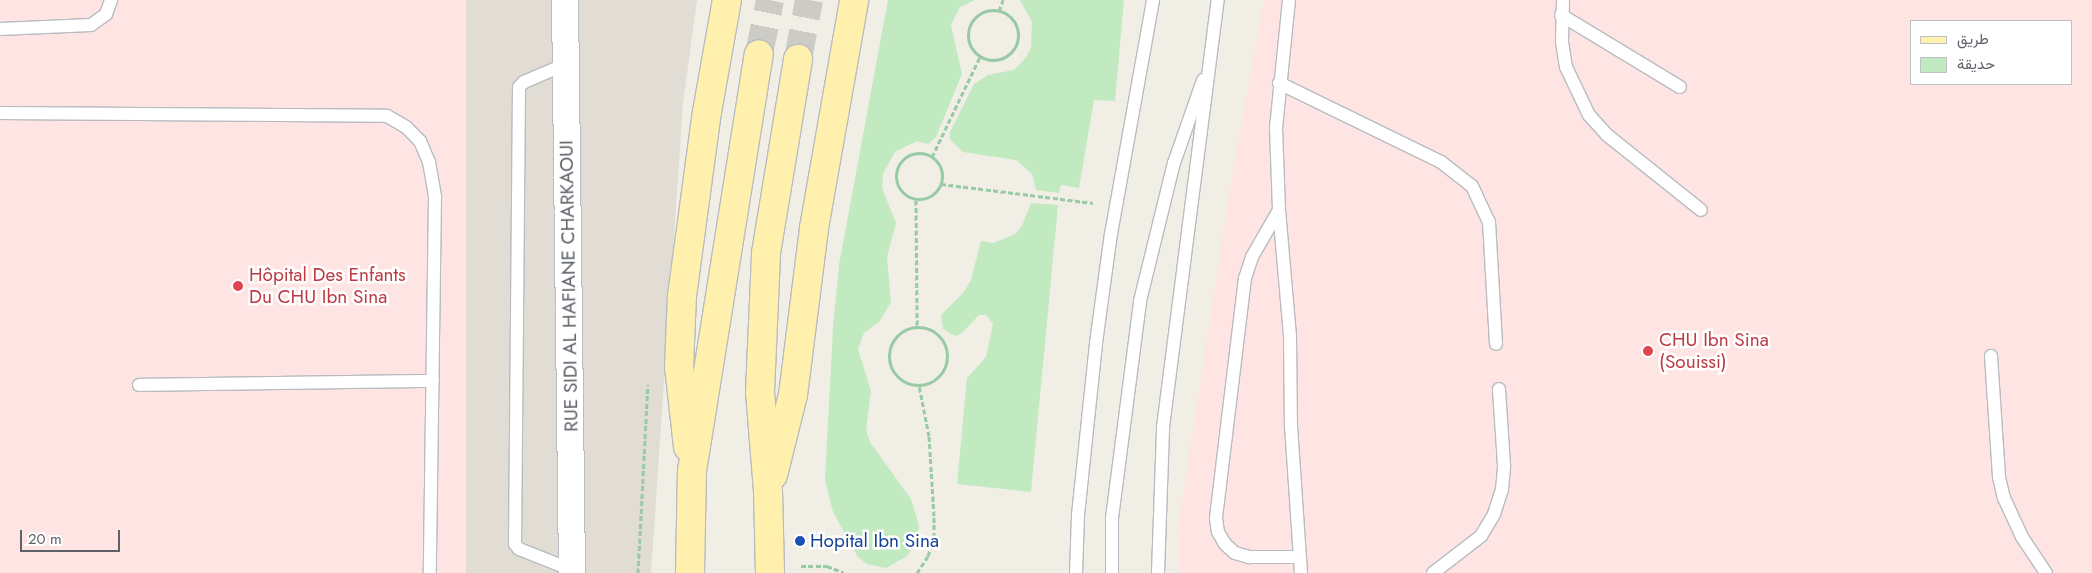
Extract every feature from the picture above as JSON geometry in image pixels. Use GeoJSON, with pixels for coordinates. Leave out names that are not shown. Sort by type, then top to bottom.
{"type":"FeatureCollection","features":[{"type":"Feature","properties":{"kind":"main road"},"geometry":{"type":"LineString","coordinates":[[692,471],[681,402],[679,331],[706,121],[727,0]]}},
{"type":"Feature","properties":{"kind":"main road"},"geometry":{"type":"LineString","coordinates":[[768,491],[793,395],[817,210],[854,0]]}},
{"type":"Feature","properties":{"kind":"main road"},"geometry":{"type":"LineString","coordinates":[[690,573],[692,471],[759,54]]}},
{"type":"Feature","properties":{"kind":"main road"},"geometry":{"type":"LineString","coordinates":[[770,569],[768,491],[760,392],[766,253],[798,59]]}},
{"type":"Feature","properties":{"kind":"street","name":"RUE SIDI AL HAFIANE CHARKAOUI"},"geometry":{"type":"LineString","coordinates":[[565,0],[572,571]]}},
{"type":"Feature","properties":{"kind":"lane"},"geometry":{"type":"LineString","coordinates":[[0,29],[91,25],[106,14],[111,0]]}},
{"type":"Feature","properties":{"kind":"lane"},"geometry":{"type":"LineString","coordinates":[[1076,573],[1085,435],[1116,206],[1154,0]]}},
{"type":"Feature","properties":{"kind":"lane"},"geometry":{"type":"LineString","coordinates":[[1158,573],[1163,427],[1218,0]]}},
{"type":"Feature","properties":{"kind":"lane"},"geometry":{"type":"LineString","coordinates":[[1289,0],[1278,83],[1276,128],[1279,210],[1290,336],[1298,557],[1301,573]]}},
{"type":"Feature","properties":{"kind":"lane"},"geometry":{"type":"LineString","coordinates":[[1563,0],[1561,15],[1566,66],[1589,115],[1607,136],[1701,210]]}},
{"type":"Feature","properties":{"kind":"lane"},"geometry":{"type":"LineString","coordinates":[[1561,15],[1680,87]]}},
{"type":"Feature","properties":{"kind":"lane"},"geometry":{"type":"LineString","coordinates":[[1112,573],[1112,518],[1147,266],[1174,163],[1212,56]]}},
{"type":"Feature","properties":{"kind":"lane"},"geometry":{"type":"LineString","coordinates":[[566,64],[524,82],[519,88],[515,544],[519,549],[572,571]]}},
{"type":"Feature","properties":{"kind":"lane"},"geometry":{"type":"LineString","coordinates":[[1278,83],[1442,162],[1472,186],[1488,222],[1496,344]]}},
{"type":"Feature","properties":{"kind":"lane"},"geometry":{"type":"LineString","coordinates":[[0,113],[387,116],[406,127],[420,141],[429,162],[435,197],[430,573]]}},
{"type":"Feature","properties":{"kind":"lane"},"geometry":{"type":"LineString","coordinates":[[1279,210],[1252,257],[1245,278],[1216,518],[1218,532],[1225,544],[1236,552],[1249,557],[1298,557]]}},
{"type":"Feature","properties":{"kind":"lane"},"geometry":{"type":"LineString","coordinates":[[1991,356],[1999,477],[2004,498],[2022,537],[2046,573]]}},
{"type":"Feature","properties":{"kind":"lane"},"geometry":{"type":"LineString","coordinates":[[140,385],[434,381]]}},
{"type":"Feature","properties":{"kind":"lane"},"geometry":{"type":"LineString","coordinates":[[1433,573],[1481,536],[1494,514],[1502,490],[1504,465],[1499,389]]}},
{"type":"Feature","properties":{"kind":"path"},"geometry":{"type":"LineString","coordinates":[[999,11],[1003,0]]}},
{"type":"Feature","properties":{"kind":"path"},"geometry":{"type":"LineString","coordinates":[[988,10],[999,11],[1011,18],[1018,30],[1014,49],[998,60],[980,57],[968,40],[972,21],[988,10]]}},
{"type":"Feature","properties":{"kind":"path"},"geometry":{"type":"LineString","coordinates":[[932,157],[980,57]]}},
{"type":"Feature","properties":{"kind":"path"},"geometry":{"type":"LineString","coordinates":[[912,154],[932,157],[940,164],[941,184],[936,193],[916,200],[899,188],[897,168],[912,154]]}},
{"type":"Feature","properties":{"kind":"path"},"geometry":{"type":"LineString","coordinates":[[941,184],[1116,206]]}},
{"type":"Feature","properties":{"kind":"path"},"geometry":{"type":"LineString","coordinates":[[916,200],[917,327]]}},
{"type":"Feature","properties":{"kind":"path"},"geometry":{"type":"LineString","coordinates":[[917,327],[930,330],[940,337],[946,349],[947,362],[941,373],[932,382],[919,385],[906,383],[896,375],[890,364],[889,350],[895,339],[905,330],[917,327]]}},
{"type":"Feature","properties":{"kind":"path"},"geometry":{"type":"LineString","coordinates":[[917,573],[928,556],[934,537],[929,436],[919,385]]}},
{"type":"Feature","properties":{"kind":"path"},"geometry":{"type":"LineString","coordinates":[[770,569],[827,566],[844,573]]}},
{"type":"Feature","properties":{"kind":"shaded area","name":"Hôpital Des Enfants Du CHU Ibn Sina"},"geometry":{"type":"Polygon","coordinates":[[[0,0],[697,0],[683,103],[651,573],[0,573],[0,0]]]}},
{"type":"Feature","properties":{"kind":"shaded area","name":"Hôpital Des Enfants Du CHU Ibn Sina"},"geometry":{"type":"Polygon","coordinates":[[[0,0],[466,0],[466,573],[0,573],[0,0]]]}},
{"type":"Feature","properties":{"kind":"shaded area","name":"CHU Ibn Sina (Souissi)"},"geometry":{"type":"Polygon","coordinates":[[[1264,0],[2092,0],[2092,573],[1179,573],[1178,527],[1232,176],[1264,0]]]}},
{"type":"Feature","properties":{"kind":"green space"},"geometry":{"type":"Polygon","coordinates":[[[888,0],[975,0],[960,7],[951,25],[962,74],[936,137],[928,144],[917,141],[895,152],[883,174],[882,188],[896,223],[887,257],[891,302],[880,321],[864,333],[858,349],[871,391],[866,431],[870,442],[911,499],[919,525],[917,538],[907,556],[886,568],[867,564],[858,557],[833,512],[825,480],[833,327],[839,265],[888,0]]]}},
{"type":"Feature","properties":{"kind":"green space"},"geometry":{"type":"Polygon","coordinates":[[[1020,0],[1124,0],[1115,101],[1094,100],[1079,188],[1061,185],[1059,193],[1036,190],[1032,174],[1016,160],[963,152],[950,139],[950,132],[974,84],[988,75],[1014,70],[1027,56],[1031,47],[1032,22],[1020,0]]]}},
{"type":"Feature","properties":{"kind":"green space"},"geometry":{"type":"Polygon","coordinates":[[[1031,203],[1058,205],[1031,492],[957,484],[967,378],[986,357],[993,324],[986,315],[979,315],[961,334],[955,336],[943,329],[941,315],[963,293],[971,280],[981,241],[993,243],[1015,234],[1022,226],[1031,203]]]}},
{"type":"Feature","properties":{"kind":"tunnel"},"geometry":{"type":"LineString","coordinates":[[759,54],[770,0]]}},
{"type":"Feature","properties":{"kind":"tunnel"},"geometry":{"type":"LineString","coordinates":[[798,59],[809,0]]}},
{"type":"Feature","properties":{"kind":"place","name":"Hôpital Des Enfants Du CHU Ibn Sina"},"geometry":{"type":"Point","coordinates":[238,286]}},
{"type":"Feature","properties":{"kind":"place","name":"CHU Ibn Sina (Souissi)"},"geometry":{"type":"Point","coordinates":[1648,351]}},
{"type":"Feature","properties":{"kind":"place","name":"Hopital Ibn Sina"},"geometry":{"type":"Point","coordinates":[800,541]}}]}
